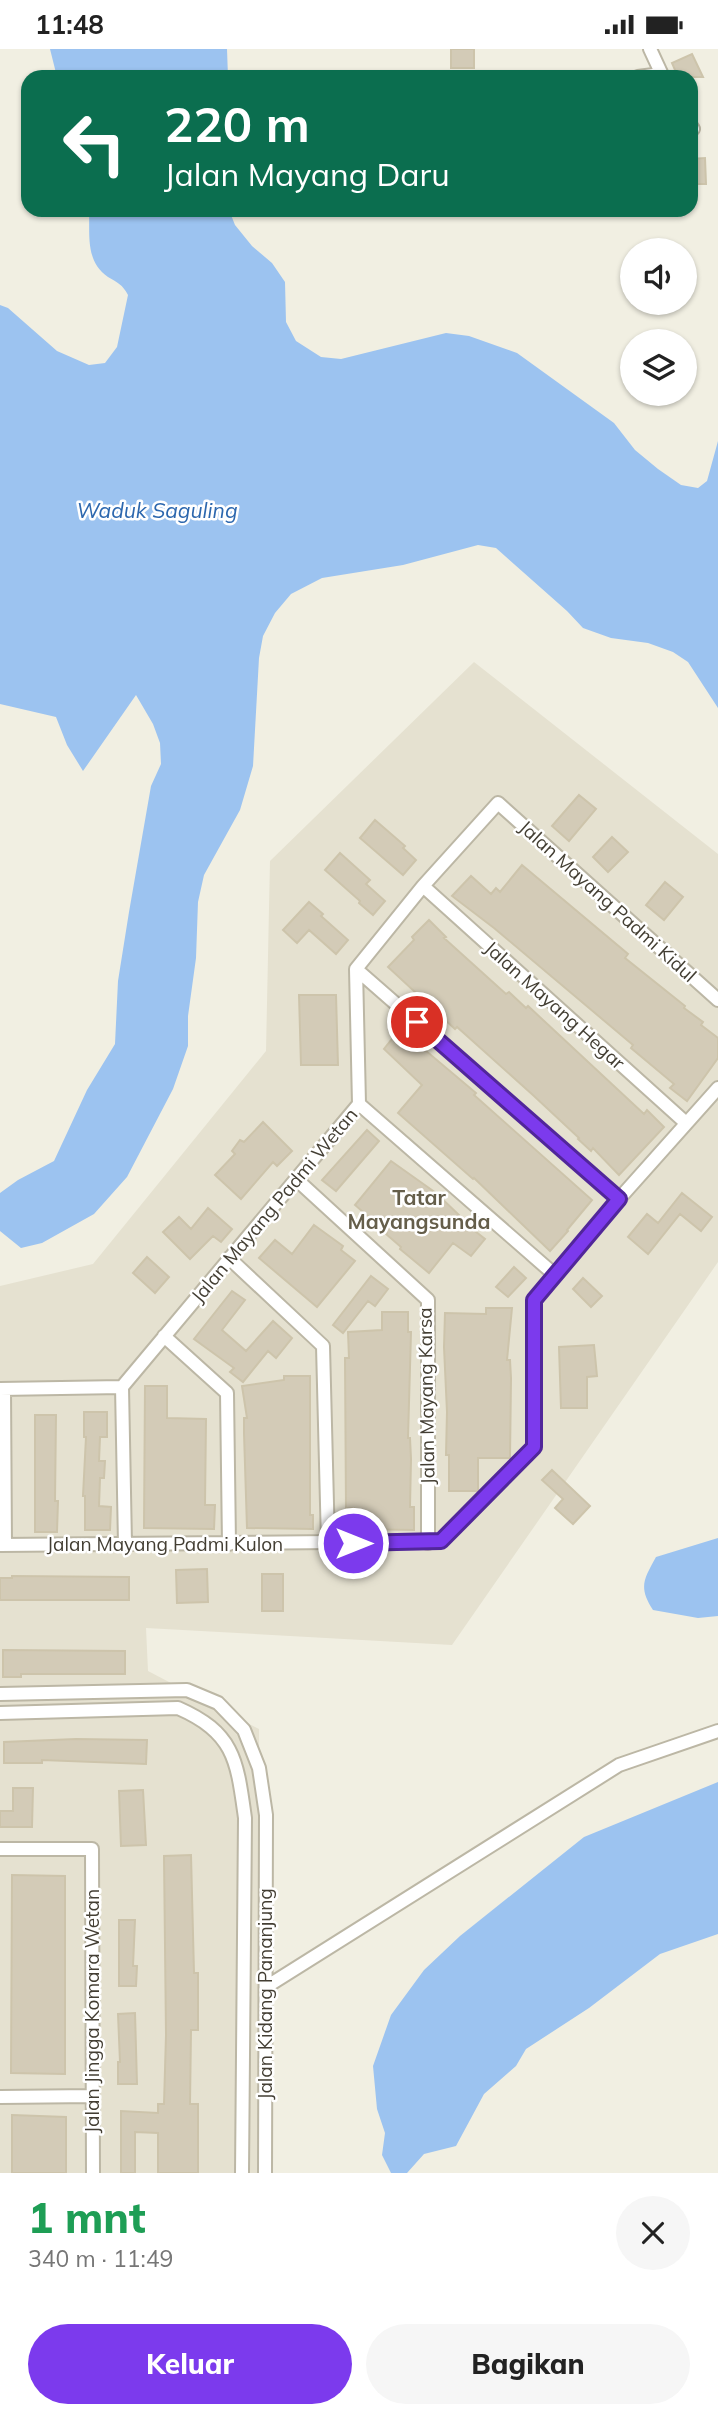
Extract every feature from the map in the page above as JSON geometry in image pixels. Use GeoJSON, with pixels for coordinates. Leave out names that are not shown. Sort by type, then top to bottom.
{"type":"FeatureCollection","features":[{"type":"Feature","properties":{"kind":"street"},"geometry":{"type":"LineString","coordinates":[[650,49],[660,70]]}},
{"type":"Feature","properties":{"kind":"street","name":"Jalan Mayang Padmi Kidul"},"geometry":{"type":"LineString","coordinates":[[424,886],[498,803],[718,1000]]}},
{"type":"Feature","properties":{"kind":"street"},"geometry":{"type":"LineString","coordinates":[[424,886],[356,969],[619,1199]]}},
{"type":"Feature","properties":{"kind":"street","name":"Jalan Mayang Hegar"},"geometry":{"type":"LineString","coordinates":[[424,886],[686,1123]]}},
{"type":"Feature","properties":{"kind":"street","name":"Jalan Mayang Padmi Wetan"},"geometry":{"type":"LineString","coordinates":[[122,1387],[359,1104],[356,969]]}},
{"type":"Feature","properties":{"kind":"street"},"geometry":{"type":"LineString","coordinates":[[428,1543],[441,1541],[534,1447],[534,1300],[718,1088]]}},
{"type":"Feature","properties":{"kind":"street"},"geometry":{"type":"LineString","coordinates":[[359,1104],[555,1275]]}},
{"type":"Feature","properties":{"kind":"street","name":"Jalan Mayang Karsa"},"geometry":{"type":"LineString","coordinates":[[296,1179],[428,1300],[428,1543]]}},
{"type":"Feature","properties":{"kind":"street"},"geometry":{"type":"LineString","coordinates":[[229,1258],[323,1346],[328,1543]]}},
{"type":"Feature","properties":{"kind":"street"},"geometry":{"type":"LineString","coordinates":[[164,1336],[227,1393],[229,1544]]}},
{"type":"Feature","properties":{"kind":"street"},"geometry":{"type":"LineString","coordinates":[[2,1545],[2,1389],[122,1387],[125,1544]]}},
{"type":"Feature","properties":{"kind":"street","name":"Jalan Mayang Padmi Kulon"},"geometry":{"type":"LineString","coordinates":[[2,1545],[428,1543]]}},
{"type":"Feature","properties":{"kind":"street","name":"Jalan Kidang Pananjung"},"geometry":{"type":"LineString","coordinates":[[0,1694],[187,1690],[218,1703],[244,1730],[259,1768],[266,1815],[265,2173]]}},
{"type":"Feature","properties":{"kind":"street","name":"Jalan Kidang Pananjung"},"geometry":{"type":"LineString","coordinates":[[0,1713],[177,1708],[199,1717],[222,1736],[237,1765],[244,1818],[242,2173]]}},
{"type":"Feature","properties":{"kind":"street"},"geometry":{"type":"LineString","coordinates":[[265,1987],[619,1765],[718,1731]]}},
{"type":"Feature","properties":{"kind":"street"},"geometry":{"type":"LineString","coordinates":[[244,1838],[266,1837]]}},
{"type":"Feature","properties":{"kind":"street","name":"Jalan Jingga Komara Wetan"},"geometry":{"type":"LineString","coordinates":[[0,1850],[92,1849],[93,2173]]}},
{"type":"Feature","properties":{"kind":"street"},"geometry":{"type":"LineString","coordinates":[[0,2097],[93,2096]]}},
{"type":"Feature","properties":{"kind":"shaded area"},"geometry":{"type":"Polygon","coordinates":[[[474,662],[718,854],[718,1262],[452,1645],[146,1628],[148,1671],[259,1729],[260,2173],[0,2173],[0,1286],[93,1264],[266,1051],[270,861],[474,662]]]}},
{"type":"Feature","properties":{"kind":"water"},"geometry":{"type":"Polygon","coordinates":[[[50,49],[227,49],[228,70],[55,70],[50,49]]]}},
{"type":"Feature","properties":{"kind":"water","name":"Waduk Saguling"},"geometry":{"type":"Polygon","coordinates":[[[89,217],[232,217],[252,246],[272,263],[285,282],[286,322],[296,341],[321,357],[341,359],[446,333],[469,336],[517,353],[614,423],[635,450],[681,485],[698,488],[707,481],[718,441],[718,708],[688,662],[673,652],[648,643],[611,638],[583,628],[496,548],[478,545],[403,565],[322,578],[291,594],[275,613],[263,636],[259,658],[253,766],[240,810],[204,875],[198,902],[188,1046],[173,1089],[127,1177],[94,1214],[42,1243],[21,1248],[0,1231],[0,1193],[54,1161],[87,1090],[115,1044],[118,981],[129,912],[151,786],[161,764],[160,743],[153,724],[136,695],[83,771],[67,745],[56,717],[0,704],[0,305],[8,308],[57,351],[89,365],[105,363],[117,347],[128,295],[122,286],[108,277],[95,263],[89,238],[89,217]]]}},
{"type":"Feature","properties":{"kind":"water"},"geometry":{"type":"Polygon","coordinates":[[[718,1538],[718,1616],[698,1618],[653,1610],[645,1595],[644,1583],[656,1557],[718,1538]]]}},
{"type":"Feature","properties":{"kind":"water"},"geometry":{"type":"Polygon","coordinates":[[[718,1782],[718,1934],[660,1954],[589,2008],[526,2049],[516,2066],[484,2094],[456,2146],[424,2154],[407,2173],[391,2173],[382,2155],[385,2133],[377,2109],[373,2066],[391,2015],[424,1970],[460,1936],[584,1837],[718,1782]]]}},
{"type":"Feature","properties":{"kind":"building"},"geometry":{"type":"Polygon","coordinates":[[[451,49],[474,49],[474,68],[451,68],[451,49]]]}},
{"type":"Feature","properties":{"kind":"building"},"geometry":{"type":"Polygon","coordinates":[[[692,54],[703,77],[698,77],[698,70],[675,70],[672,63],[692,54]]]}},
{"type":"Feature","properties":{"kind":"building"},"geometry":{"type":"Polygon","coordinates":[[[698,158],[705,158],[706,184],[698,184],[698,158]]]}},
{"type":"Feature","properties":{"kind":"building"},"geometry":{"type":"Polygon","coordinates":[[[579,795],[596,809],[569,841],[552,826],[579,795]]]}},
{"type":"Feature","properties":{"kind":"building"},"geometry":{"type":"Polygon","coordinates":[[[375,820],[405,846],[403,848],[416,860],[403,875],[360,838],[375,820]]]}},
{"type":"Feature","properties":{"kind":"building"},"geometry":{"type":"Polygon","coordinates":[[[612,837],[628,852],[608,872],[593,857],[612,837]]]}},
{"type":"Feature","properties":{"kind":"building"},"geometry":{"type":"Polygon","coordinates":[[[340,853],[370,880],[366,884],[385,901],[373,915],[325,870],[340,853]]]}},
{"type":"Feature","properties":{"kind":"building"},"geometry":{"type":"Polygon","coordinates":[[[522,865],[628,954],[625,958],[685,1006],[684,1008],[703,1022],[701,1025],[718,1038],[718,1058],[687,1101],[670,1088],[674,1084],[631,1048],[633,1045],[452,896],[471,876],[491,894],[496,888],[500,892],[522,865]]]}},
{"type":"Feature","properties":{"kind":"building"},"geometry":{"type":"Polygon","coordinates":[[[665,882],[683,897],[664,920],[646,905],[665,882]]]}},
{"type":"Feature","properties":{"kind":"building"},"geometry":{"type":"Polygon","coordinates":[[[309,902],[348,940],[336,954],[309,930],[297,943],[283,930],[309,902]]]}},
{"type":"Feature","properties":{"kind":"building"},"geometry":{"type":"Polygon","coordinates":[[[429,920],[446,937],[444,938],[506,994],[509,992],[526,1008],[528,1006],[644,1114],[647,1110],[664,1127],[619,1175],[593,1148],[591,1151],[534,1096],[388,967],[429,920]]]}},
{"type":"Feature","properties":{"kind":"building"},"geometry":{"type":"Polygon","coordinates":[[[299,995],[336,995],[338,1065],[301,1065],[299,995]]]}},
{"type":"Feature","properties":{"kind":"building"},"geometry":{"type":"Polygon","coordinates":[[[400,1029],[476,1093],[474,1095],[592,1200],[550,1251],[474,1178],[398,1113],[422,1085],[384,1049],[400,1029]]]}},
{"type":"Feature","properties":{"kind":"building"},"geometry":{"type":"Polygon","coordinates":[[[263,1122],[292,1151],[277,1166],[273,1162],[241,1199],[215,1175],[235,1154],[232,1151],[240,1140],[244,1142],[263,1122]]]}},
{"type":"Feature","properties":{"kind":"building"},"geometry":{"type":"Polygon","coordinates":[[[367,1130],[379,1141],[336,1191],[322,1180],[367,1130]]]}},
{"type":"Feature","properties":{"kind":"building"},"geometry":{"type":"Polygon","coordinates":[[[391,1161],[436,1193],[459,1215],[457,1217],[485,1239],[471,1256],[453,1243],[429,1273],[355,1205],[391,1161]]]}},
{"type":"Feature","properties":{"kind":"building"},"geometry":{"type":"Polygon","coordinates":[[[682,1193],[712,1217],[701,1231],[680,1214],[648,1254],[628,1237],[647,1214],[658,1223],[682,1193]]]}},
{"type":"Feature","properties":{"kind":"building"},"geometry":{"type":"Polygon","coordinates":[[[208,1208],[232,1229],[221,1242],[213,1236],[190,1259],[163,1232],[179,1217],[191,1229],[208,1208]]]}},
{"type":"Feature","properties":{"kind":"building"},"geometry":{"type":"Polygon","coordinates":[[[314,1225],[343,1246],[341,1250],[355,1261],[317,1307],[259,1258],[275,1240],[292,1254],[314,1225]]]}},
{"type":"Feature","properties":{"kind":"building"},"geometry":{"type":"Polygon","coordinates":[[[147,1257],[169,1277],[155,1293],[133,1273],[147,1257]]]}},
{"type":"Feature","properties":{"kind":"building"},"geometry":{"type":"Polygon","coordinates":[[[514,1267],[526,1278],[508,1297],[496,1287],[514,1267]]]}},
{"type":"Feature","properties":{"kind":"building"},"geometry":{"type":"Polygon","coordinates":[[[371,1276],[388,1289],[375,1306],[368,1301],[343,1333],[333,1325],[371,1276]]]}},
{"type":"Feature","properties":{"kind":"building"},"geometry":{"type":"Polygon","coordinates":[[[583,1278],[602,1296],[591,1307],[573,1289],[583,1278]]]}},
{"type":"Feature","properties":{"kind":"building"},"geometry":{"type":"Polygon","coordinates":[[[232,1291],[245,1300],[222,1330],[246,1351],[273,1321],[292,1338],[276,1358],[268,1351],[243,1382],[230,1372],[234,1368],[194,1339],[232,1291]]]}},
{"type":"Feature","properties":{"kind":"building"},"geometry":{"type":"Polygon","coordinates":[[[486,1308],[512,1308],[507,1360],[510,1360],[511,1378],[510,1458],[478,1458],[478,1491],[449,1491],[449,1455],[446,1455],[445,1313],[486,1314],[486,1308]]]}},
{"type":"Feature","properties":{"kind":"building"},"geometry":{"type":"Polygon","coordinates":[[[382,1312],[408,1312],[408,1332],[411,1332],[408,1438],[411,1459],[410,1507],[414,1507],[414,1530],[354,1529],[354,1508],[346,1508],[345,1358],[349,1358],[348,1332],[382,1330],[382,1312]]]}},
{"type":"Feature","properties":{"kind":"building"},"geometry":{"type":"Polygon","coordinates":[[[594,1345],[597,1376],[587,1377],[587,1408],[561,1408],[559,1347],[594,1345]]]}},
{"type":"Feature","properties":{"kind":"building"},"geometry":{"type":"Polygon","coordinates":[[[284,1376],[310,1376],[310,1515],[313,1515],[313,1529],[247,1528],[244,1418],[247,1418],[242,1386],[284,1380],[284,1376]]]}},
{"type":"Feature","properties":{"kind":"building"},"geometry":{"type":"Polygon","coordinates":[[[145,1386],[167,1386],[167,1418],[206,1419],[205,1505],[215,1505],[214,1529],[144,1528],[145,1386]]]}},
{"type":"Feature","properties":{"kind":"building"},"geometry":{"type":"Polygon","coordinates":[[[84,1412],[107,1412],[107,1437],[100,1437],[99,1461],[105,1461],[104,1478],[100,1478],[99,1506],[111,1507],[110,1530],[85,1530],[84,1412]]]}},
{"type":"Feature","properties":{"kind":"building"},"geometry":{"type":"Polygon","coordinates":[[[35,1415],[56,1415],[57,1532],[35,1532],[35,1415]]]}},
{"type":"Feature","properties":{"kind":"building"},"geometry":{"type":"Polygon","coordinates":[[[552,1470],[590,1506],[573,1524],[555,1508],[563,1499],[542,1480],[552,1470]]]}},
{"type":"Feature","properties":{"kind":"building"},"geometry":{"type":"Polygon","coordinates":[[[207,1569],[208,1602],[177,1603],[176,1570],[207,1569]]]}},
{"type":"Feature","properties":{"kind":"building"},"geometry":{"type":"Polygon","coordinates":[[[262,1574],[283,1574],[283,1611],[262,1611],[262,1574]]]}},
{"type":"Feature","properties":{"kind":"building"},"geometry":{"type":"Polygon","coordinates":[[[129,1577],[129,1600],[0,1600],[0,1578],[129,1577]]]}},
{"type":"Feature","properties":{"kind":"building"},"geometry":{"type":"Polygon","coordinates":[[[3,1650],[125,1651],[125,1674],[21,1674],[21,1677],[3,1677],[3,1650]]]}},
{"type":"Feature","properties":{"kind":"building"},"geometry":{"type":"Polygon","coordinates":[[[147,1740],[146,1764],[42,1760],[42,1763],[4,1763],[4,1742],[147,1740]]]}},
{"type":"Feature","properties":{"kind":"building"},"geometry":{"type":"Polygon","coordinates":[[[13,1788],[33,1788],[32,1827],[0,1827],[0,1811],[13,1811],[13,1788]]]}},
{"type":"Feature","properties":{"kind":"building"},"geometry":{"type":"Polygon","coordinates":[[[143,1790],[146,1845],[121,1846],[119,1791],[143,1790]]]}},
{"type":"Feature","properties":{"kind":"building"},"geometry":{"type":"Polygon","coordinates":[[[191,1855],[194,1973],[198,1973],[198,2030],[191,2030],[190,2104],[198,2104],[198,2173],[158,2173],[158,2133],[135,2132],[135,2173],[121,2173],[121,2111],[158,2113],[158,2104],[164,2104],[164,1856],[191,1855]]]}},
{"type":"Feature","properties":{"kind":"building"},"geometry":{"type":"Polygon","coordinates":[[[12,1875],[65,1876],[65,2074],[11,2073],[12,1875]]]}},
{"type":"Feature","properties":{"kind":"building"},"geometry":{"type":"Polygon","coordinates":[[[119,1920],[135,1920],[133,1966],[137,1966],[136,1986],[119,1986],[119,1920]]]}},
{"type":"Feature","properties":{"kind":"building"},"geometry":{"type":"Polygon","coordinates":[[[135,2013],[137,2084],[118,2084],[118,2014],[135,2013]]]}},
{"type":"Feature","properties":{"kind":"building"},"geometry":{"type":"Polygon","coordinates":[[[12,2115],[66,2117],[66,2173],[12,2173],[12,2115]]]}},
{"type":"Feature","properties":{"kind":"district","name":"Tatar Mayangsunda"},"geometry":{"type":"Point","coordinates":[419,1210]}},
{"type":"Feature","properties":{"kind":"route"},"geometry":{"type":"LineString","coordinates":[[353,1543],[441,1541],[534,1447],[534,1300],[619,1199],[417,1022]]}}]}
